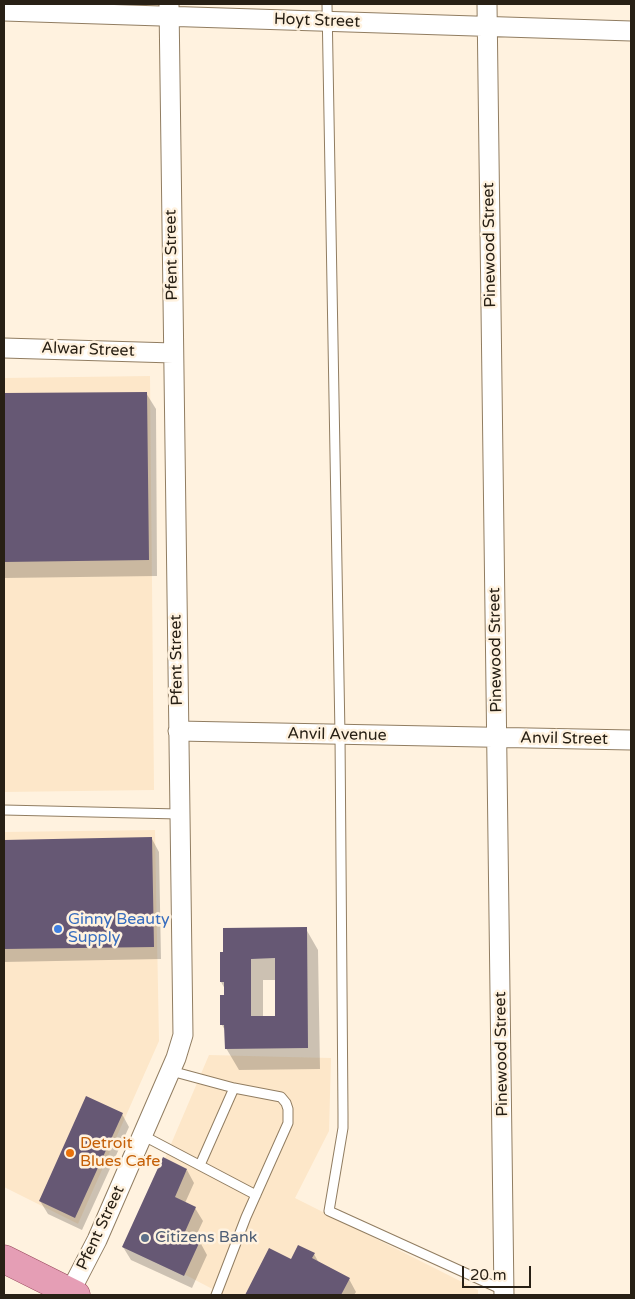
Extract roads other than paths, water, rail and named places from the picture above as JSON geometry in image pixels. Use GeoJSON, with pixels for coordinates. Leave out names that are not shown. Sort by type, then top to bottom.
{"type":"FeatureCollection","features":[{"type":"Feature","properties":{"kind":"main road"},"geometry":{"type":"LineString","coordinates":[[4,1259],[73,1294]]}},
{"type":"Feature","properties":{"kind":"street","name":"Pinewood Street"},"geometry":{"type":"LineString","coordinates":[[487,4],[505,1293]]}},
{"type":"Feature","properties":{"kind":"street","name":"Hoyt Street"},"geometry":{"type":"LineString","coordinates":[[4,11],[169,10],[327,13],[487,26],[631,31]]}},
{"type":"Feature","properties":{"kind":"street","name":"Pfent Street"},"geometry":{"type":"LineString","coordinates":[[73,1294],[171,1071],[182,1034],[169,10]]}},
{"type":"Feature","properties":{"kind":"street","name":"Alwar Street"},"geometry":{"type":"LineString","coordinates":[[4,348],[173,353]]}},
{"type":"Feature","properties":{"kind":"street","name":"Anvil Avenue"},"geometry":{"type":"LineString","coordinates":[[178,732],[497,738]]}},
{"type":"Feature","properties":{"kind":"street","name":"Anvil Street"},"geometry":{"type":"LineString","coordinates":[[497,738],[631,740]]}},
{"type":"Feature","properties":{"kind":"lane"},"geometry":{"type":"LineString","coordinates":[[327,13],[340,735],[343,1128],[329,1211],[505,1293]]}},
{"type":"Feature","properties":{"kind":"lane"},"geometry":{"type":"LineString","coordinates":[[4,810],[179,814]]}},
{"type":"Feature","properties":{"kind":"lane"},"geometry":{"type":"LineString","coordinates":[[171,1071],[234,1088],[281,1097],[286,1102],[288,1123],[256,1195],[216,1295]]}},
{"type":"Feature","properties":{"kind":"lane"},"geometry":{"type":"LineString","coordinates":[[200,1166],[234,1088]]}},
{"type":"Feature","properties":{"kind":"lane"},"geometry":{"type":"LineString","coordinates":[[142,1135],[256,1195]]}},
{"type":"Feature","properties":{"kind":"place","name":"Ginny Beauty Supply"},"geometry":{"type":"Point","coordinates":[58,929]}},
{"type":"Feature","properties":{"kind":"place","name":"Detroit Blues Cafe"},"geometry":{"type":"Point","coordinates":[70,1153]}},
{"type":"Feature","properties":{"kind":"place","name":"Citizens Bank"},"geometry":{"type":"Point","coordinates":[145,1238]}}]}
